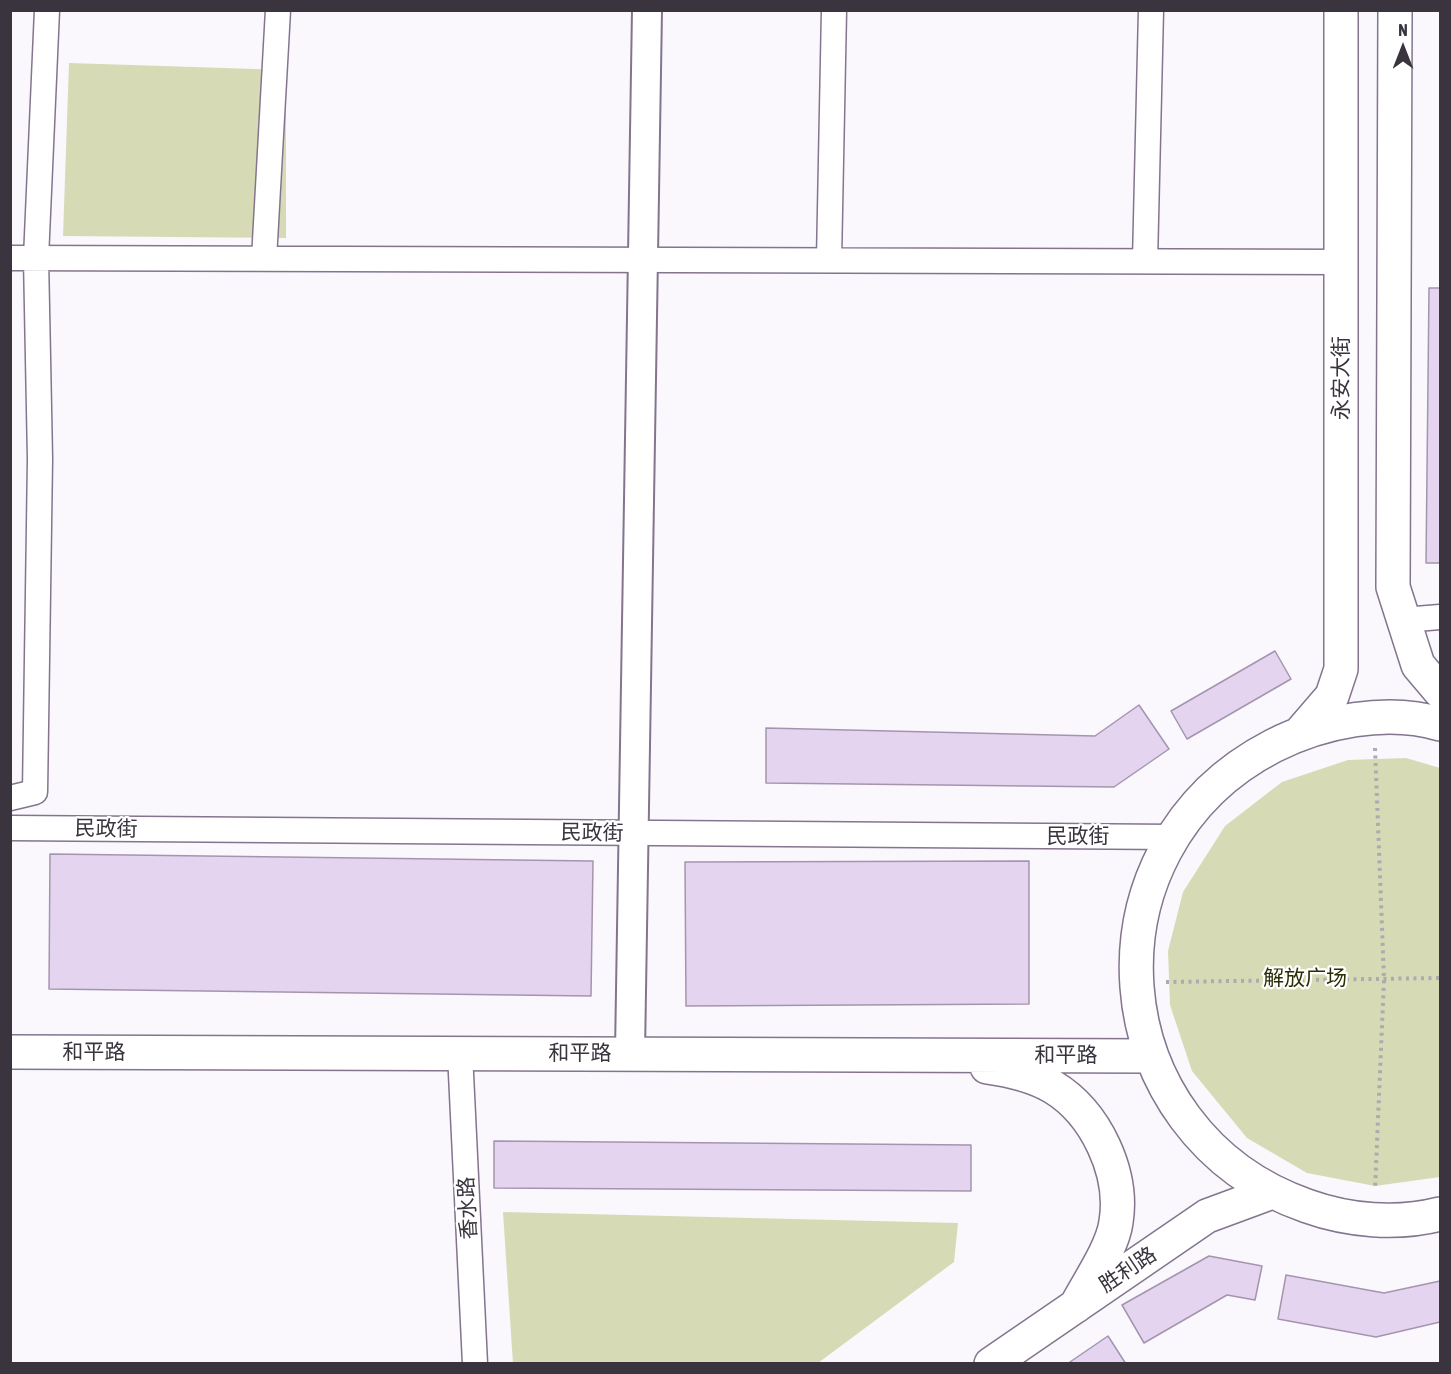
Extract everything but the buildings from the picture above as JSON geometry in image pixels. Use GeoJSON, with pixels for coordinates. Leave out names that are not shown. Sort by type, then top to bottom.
{"type":"FeatureCollection","features":[{"type":"Feature","properties":{"kind":"main road","name":"永安大街"},"geometry":{"type":"LineString","coordinates":[[1301,732],[1332,696],[1341,669],[1341,10]]}},
{"type":"Feature","properties":{"kind":"main road"},"geometry":{"type":"LineString","coordinates":[[1395,10],[1393,588],[1418,665],[1440,691]]}},
{"type":"Feature","properties":{"kind":"main road"},"geometry":{"type":"LineString","coordinates":[[1440,724],[1374,719],[1301,732],[1253,757],[1217,784],[1187,816],[1163,853],[1146,894],[1137,938],[1135,982],[1140,1019],[1150,1056],[1172,1101],[1198,1136],[1239,1173],[1272,1192],[1326,1213],[1374,1220],[1426,1218],[1440,1214]]}},
{"type":"Feature","properties":{"kind":"main road","name":"和平路"},"geometry":{"type":"LineString","coordinates":[[10,1052],[630,1052],[1150,1056]]}},
{"type":"Feature","properties":{"kind":"main road"},"geometry":{"type":"LineString","coordinates":[[899,1054],[1011,1071],[1053,1087],[1085,1113],[1107,1154],[1116,1189],[1116,1224],[1076,1306]]}},
{"type":"Feature","properties":{"kind":"main road","name":"胜利路"},"geometry":{"type":"LineString","coordinates":[[992,1364],[1207,1216],[1272,1192]]}},
{"type":"Feature","properties":{"kind":"street"},"geometry":{"type":"LineString","coordinates":[[10,798],[35,792],[40,459],[36,258],[46,10]]}},
{"type":"Feature","properties":{"kind":"street"},"geometry":{"type":"LineString","coordinates":[[264,259],[278,10]]}},
{"type":"Feature","properties":{"kind":"street"},"geometry":{"type":"LineString","coordinates":[[630,1052],[647,10]]}},
{"type":"Feature","properties":{"kind":"street"},"geometry":{"type":"LineString","coordinates":[[829,260],[834,10]]}},
{"type":"Feature","properties":{"kind":"street"},"geometry":{"type":"LineString","coordinates":[[1145,261],[1150,10]]}},
{"type":"Feature","properties":{"kind":"street"},"geometry":{"type":"LineString","coordinates":[[10,258],[1341,261]]}},
{"type":"Feature","properties":{"kind":"street"},"geometry":{"type":"LineString","coordinates":[[1404,620],[1440,617]]}},
{"type":"Feature","properties":{"kind":"street","name":"民政街"},"geometry":{"type":"LineString","coordinates":[[10,828],[1174,837]]}},
{"type":"Feature","properties":{"kind":"street","name":"香水路"},"geometry":{"type":"LineString","coordinates":[[460,1053],[475,1364]]}},
{"type":"Feature","properties":{"kind":"path"},"geometry":{"type":"LineString","coordinates":[[1374,719],[1384,979],[1374,1220]]}},
{"type":"Feature","properties":{"kind":"path"},"geometry":{"type":"LineString","coordinates":[[1135,982],[1440,978]]}},
{"type":"Feature","properties":{"kind":"green space"},"geometry":{"type":"Polygon","coordinates":[[[69,63],[286,70],[286,238],[63,236],[69,63]]]}},
{"type":"Feature","properties":{"kind":"green space","name":"解放广场"},"geometry":{"type":"Polygon","coordinates":[[[1406,758],[1440,768],[1440,1177],[1375,1186],[1307,1173],[1247,1138],[1192,1071],[1170,1005],[1168,951],[1183,892],[1225,826],[1282,782],[1348,760],[1406,758]]]}},
{"type":"Feature","properties":{"kind":"green space"},"geometry":{"type":"Polygon","coordinates":[[[503,1212],[958,1223],[954,1262],[818,1363],[513,1364],[503,1212]]]}}]}
